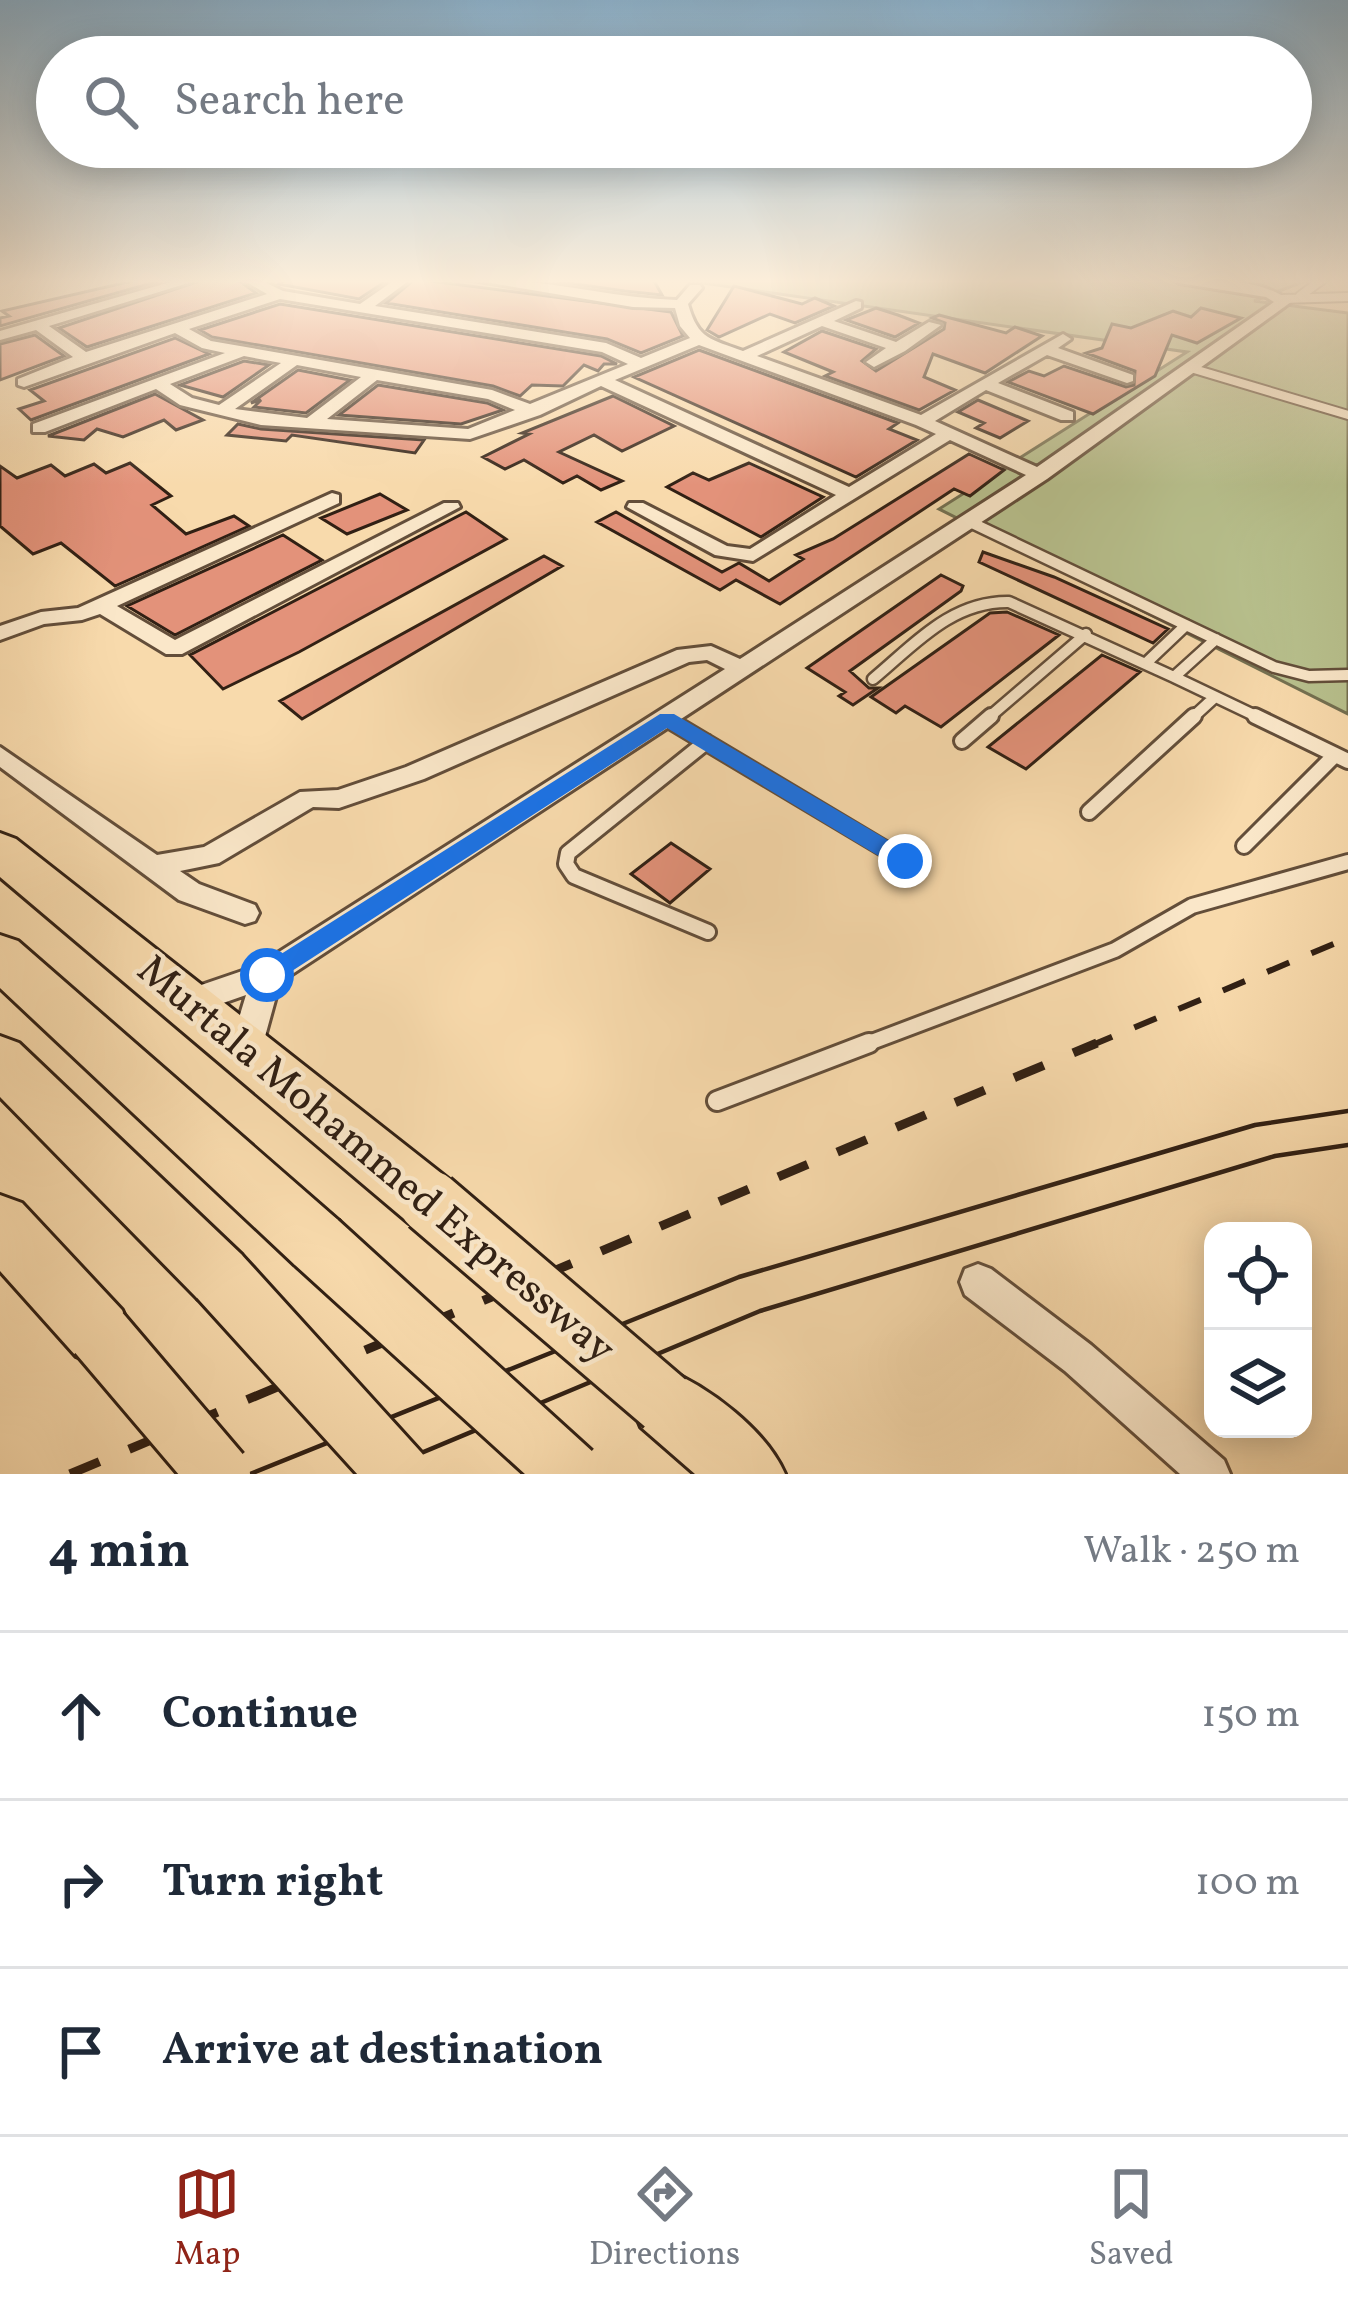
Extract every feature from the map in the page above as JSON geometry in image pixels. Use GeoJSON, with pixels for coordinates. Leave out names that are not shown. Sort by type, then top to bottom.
{"type":"FeatureCollection","features":[{"type":"Feature","properties":{"kind":"highway","name":"Murtala Mohammed Expressway"},"geometry":{"type":"LineString","coordinates":[[0,851],[430,1202],[749,1474]]}},
{"type":"Feature","properties":{"kind":"highway"},"geometry":{"type":"LineString","coordinates":[[0,956],[571,1474]]}},
{"type":"Feature","properties":{"kind":"highway"},"geometry":{"type":"LineString","coordinates":[[0,1060],[220,1277],[399,1474]]}},
{"type":"Feature","properties":{"kind":"highway"},"geometry":{"type":"LineString","coordinates":[[0,1225],[219,1474]]}},
{"type":"Feature","properties":{"kind":"street"},"geometry":{"type":"LineString","coordinates":[[70,348],[84,358]]}},
{"type":"Feature","properties":{"kind":"street"},"geometry":{"type":"LineString","coordinates":[[24,382],[111,348]]}},
{"type":"Feature","properties":{"kind":"street"},"geometry":{"type":"LineString","coordinates":[[227,348],[492,395],[534,411]]}},
{"type":"Feature","properties":{"kind":"street"},"geometry":{"type":"LineString","coordinates":[[605,348],[643,365]]}},
{"type":"Feature","properties":{"kind":"street"},"geometry":{"type":"LineString","coordinates":[[161,385],[186,402],[220,412],[309,425],[470,434],[682,348]]}},
{"type":"Feature","properties":{"kind":"street"},"geometry":{"type":"LineString","coordinates":[[719,348],[922,421],[1041,476]]}},
{"type":"Feature","properties":{"kind":"street"},"geometry":{"type":"LineString","coordinates":[[742,357],[762,348]]}},
{"type":"Feature","properties":{"kind":"street"},"geometry":{"type":"LineString","coordinates":[[874,362],[900,348]]}},
{"type":"Feature","properties":{"kind":"street"},"geometry":{"type":"LineString","coordinates":[[186,1003],[267,975],[1041,476],[1224,348]]}},
{"type":"Feature","properties":{"kind":"street"},"geometry":{"type":"LineString","coordinates":[[922,421],[1046,349],[1126,378]]}},
{"type":"Feature","properties":{"kind":"street"},"geometry":{"type":"LineString","coordinates":[[39,428],[243,351]]}},
{"type":"Feature","properties":{"kind":"street"},"geometry":{"type":"LineString","coordinates":[[220,412],[293,361]]}},
{"type":"Feature","properties":{"kind":"street"},"geometry":{"type":"LineString","coordinates":[[309,425],[373,375]]}},
{"type":"Feature","properties":{"kind":"street"},"geometry":{"type":"LineString","coordinates":[[605,382],[850,495]]}},
{"type":"Feature","properties":{"kind":"street"},"geometry":{"type":"LineString","coordinates":[[986,384],[1067,416]]}},
{"type":"Feature","properties":{"kind":"street"},"geometry":{"type":"LineString","coordinates":[[636,507],[738,557],[753,555],[949,433]]}},
{"type":"Feature","properties":{"kind":"street"},"geometry":{"type":"LineString","coordinates":[[0,633],[101,605],[332,499]]}},
{"type":"Feature","properties":{"kind":"street"},"geometry":{"type":"LineString","coordinates":[[101,605],[174,649],[451,507]]}},
{"type":"Feature","properties":{"kind":"street"},"geometry":{"type":"LineString","coordinates":[[153,866],[210,856],[309,798],[339,799],[416,773],[685,655],[711,653],[743,670]]}},
{"type":"Feature","properties":{"kind":"street"},"geometry":{"type":"LineString","coordinates":[[0,755],[211,904],[245,913]]}},
{"type":"Feature","properties":{"kind":"street"},"geometry":{"type":"LineString","coordinates":[[245,1051],[267,975]]}},
{"type":"Feature","properties":{"kind":"street"},"geometry":{"type":"LineString","coordinates":[[978,1282],[1078,1358],[1210,1474]]}},
{"type":"Feature","properties":{"kind":"lane"},"geometry":{"type":"LineString","coordinates":[[1194,369],[1348,415]]}},
{"type":"Feature","properties":{"kind":"lane"},"geometry":{"type":"LineString","coordinates":[[970,522],[1274,668],[1309,676],[1348,675]]}},
{"type":"Feature","properties":{"kind":"lane"},"geometry":{"type":"LineString","coordinates":[[873,680],[964,607],[983,598],[1010,602],[1341,758],[1244,846]]}},
{"type":"Feature","properties":{"kind":"lane"},"geometry":{"type":"LineString","coordinates":[[1146,663],[1186,625]]}},
{"type":"Feature","properties":{"kind":"lane"},"geometry":{"type":"LineString","coordinates":[[962,741],[1086,634]]}},
{"type":"Feature","properties":{"kind":"lane"},"geometry":{"type":"LineString","coordinates":[[1174,677],[1216,639]]}},
{"type":"Feature","properties":{"kind":"lane"},"geometry":{"type":"LineString","coordinates":[[1089,812],[1215,697]]}},
{"type":"Feature","properties":{"kind":"lane"},"geometry":{"type":"LineString","coordinates":[[667,719],[905,861]]}},
{"type":"Feature","properties":{"kind":"lane"},"geometry":{"type":"LineString","coordinates":[[706,742],[568,853],[566,864],[574,876],[708,932]]}},
{"type":"Feature","properties":{"kind":"lane"},"geometry":{"type":"LineString","coordinates":[[717,1102],[1115,950],[1192,906],[1348,862]]}},
{"type":"Feature","properties":{"kind":"green space"},"geometry":{"type":"Polygon","coordinates":[[[1157,348],[1348,348],[1348,714],[939,509],[1187,352],[1157,348]]]}},
{"type":"Feature","properties":{"kind":"building"},"geometry":{"type":"Polygon","coordinates":[[[0,348],[53,348],[64,356],[0,380],[0,348]]]}},
{"type":"Feature","properties":{"kind":"building"},"geometry":{"type":"Polygon","coordinates":[[[148,348],[196,348],[209,354],[31,420],[19,409],[44,401],[30,390],[148,348]]]}},
{"type":"Feature","properties":{"kind":"building"},"geometry":{"type":"Polygon","coordinates":[[[274,348],[550,348],[601,356],[617,364],[604,364],[598,371],[584,365],[563,386],[532,385],[520,396],[493,386],[274,348]]]}},
{"type":"Feature","properties":{"kind":"building"},"geometry":{"type":"Polygon","coordinates":[[[792,348],[872,348],[876,349],[862,361],[876,371],[914,348],[1024,348],[985,373],[933,354],[924,377],[955,390],[919,410],[825,376],[833,372],[784,352],[792,348]]]}},
{"type":"Feature","properties":{"kind":"building"},"geometry":{"type":"Polygon","coordinates":[[[1102,348],[1167,348],[1155,376],[1093,414],[1008,382],[1029,371],[1044,376],[1064,366],[1126,387],[1134,385],[1135,371],[1086,353],[1102,348]]]}},
{"type":"Feature","properties":{"kind":"building"},"geometry":{"type":"Polygon","coordinates":[[[699,350],[898,423],[889,429],[917,440],[856,477],[634,377],[699,350]]]}},
{"type":"Feature","properties":{"kind":"building"},"geometry":{"type":"Polygon","coordinates":[[[244,361],[269,365],[223,397],[180,385],[244,361]]]}},
{"type":"Feature","properties":{"kind":"building"},"geometry":{"type":"Polygon","coordinates":[[[298,370],[350,380],[306,413],[254,407],[261,400],[251,403],[298,370]]]}},
{"type":"Feature","properties":{"kind":"building"},"geometry":{"type":"Polygon","coordinates":[[[378,385],[487,403],[503,410],[461,424],[339,415],[378,385]]]}},
{"type":"Feature","properties":{"kind":"building"},"geometry":{"type":"Polygon","coordinates":[[[155,394],[203,420],[176,430],[164,420],[123,437],[97,429],[84,440],[48,436],[155,394]]]}},
{"type":"Feature","properties":{"kind":"building"},"geometry":{"type":"Polygon","coordinates":[[[613,396],[674,426],[622,451],[594,435],[559,452],[622,481],[601,490],[577,476],[563,483],[524,460],[505,469],[483,457],[529,434],[522,433],[613,396]]]}},
{"type":"Feature","properties":{"kind":"building"},"geometry":{"type":"Polygon","coordinates":[[[978,400],[1028,421],[1000,438],[976,428],[984,423],[958,412],[978,400]]]}},
{"type":"Feature","properties":{"kind":"building"},"geometry":{"type":"Polygon","coordinates":[[[238,424],[424,440],[415,453],[292,435],[286,441],[227,435],[238,424]]]}},
{"type":"Feature","properties":{"kind":"building"},"geometry":{"type":"Polygon","coordinates":[[[969,454],[1004,470],[970,496],[954,489],[780,604],[736,580],[720,590],[597,522],[616,512],[722,572],[739,563],[769,581],[803,559],[796,555],[833,539],[969,454]]]}},
{"type":"Feature","properties":{"kind":"building"},"geometry":{"type":"Polygon","coordinates":[[[130,463],[171,496],[152,505],[186,534],[234,516],[249,526],[115,586],[61,543],[33,554],[0,526],[0,466],[17,478],[51,465],[65,476],[94,464],[106,473],[130,463]]]}},
{"type":"Feature","properties":{"kind":"building"},"geometry":{"type":"Polygon","coordinates":[[[749,463],[823,497],[761,537],[667,487],[693,473],[709,480],[749,463]]]}},
{"type":"Feature","properties":{"kind":"building"},"geometry":{"type":"Polygon","coordinates":[[[380,494],[407,510],[347,534],[321,518],[380,494]]]}},
{"type":"Feature","properties":{"kind":"building"},"geometry":{"type":"Polygon","coordinates":[[[466,512],[506,539],[223,689],[190,655],[466,512]]]}},
{"type":"Feature","properties":{"kind":"building"},"geometry":{"type":"Polygon","coordinates":[[[283,535],[322,560],[175,635],[127,606],[283,535]]]}},
{"type":"Feature","properties":{"kind":"building"},"geometry":{"type":"Polygon","coordinates":[[[983,552],[1054,577],[1168,629],[1153,643],[979,562],[983,552]]]}},
{"type":"Feature","properties":{"kind":"building"},"geometry":{"type":"Polygon","coordinates":[[[544,556],[562,566],[302,719],[280,701],[544,556]]]}},
{"type":"Feature","properties":{"kind":"building"},"geometry":{"type":"Polygon","coordinates":[[[941,575],[963,586],[961,591],[850,671],[869,688],[878,688],[853,705],[839,696],[845,692],[807,668],[941,575]]]}},
{"type":"Feature","properties":{"kind":"building"},"geometry":{"type":"Polygon","coordinates":[[[1007,612],[1059,635],[941,727],[905,706],[896,713],[871,697],[990,613],[1007,612]]]}},
{"type":"Feature","properties":{"kind":"building"},"geometry":{"type":"Polygon","coordinates":[[[1102,655],[1140,672],[1026,769],[988,747],[1102,655]]]}},
{"type":"Feature","properties":{"kind":"building"},"geometry":{"type":"Polygon","coordinates":[[[671,843],[710,869],[670,903],[631,874],[671,843]]]}},
{"type":"Feature","properties":{"kind":"tram line"},"geometry":{"type":"LineString","coordinates":[[250,1474],[739,1277],[1255,1125],[1348,1111]]}},
{"type":"Feature","properties":{"kind":"tram line"},"geometry":{"type":"LineString","coordinates":[[371,1474],[760,1311],[1275,1156],[1348,1145]]}},
{"type":"Feature","properties":{"kind":"railway"},"geometry":{"type":"LineString","coordinates":[[1090,1046],[1348,938]]}},
{"type":"Feature","properties":{"kind":"railway"},"geometry":{"type":"LineString","coordinates":[[70,1474],[1097,1043]]}},
{"type":"Feature","properties":{"kind":"route"},"geometry":{"type":"LineString","coordinates":[[267,975],[667,719],[905,861]]}}]}
